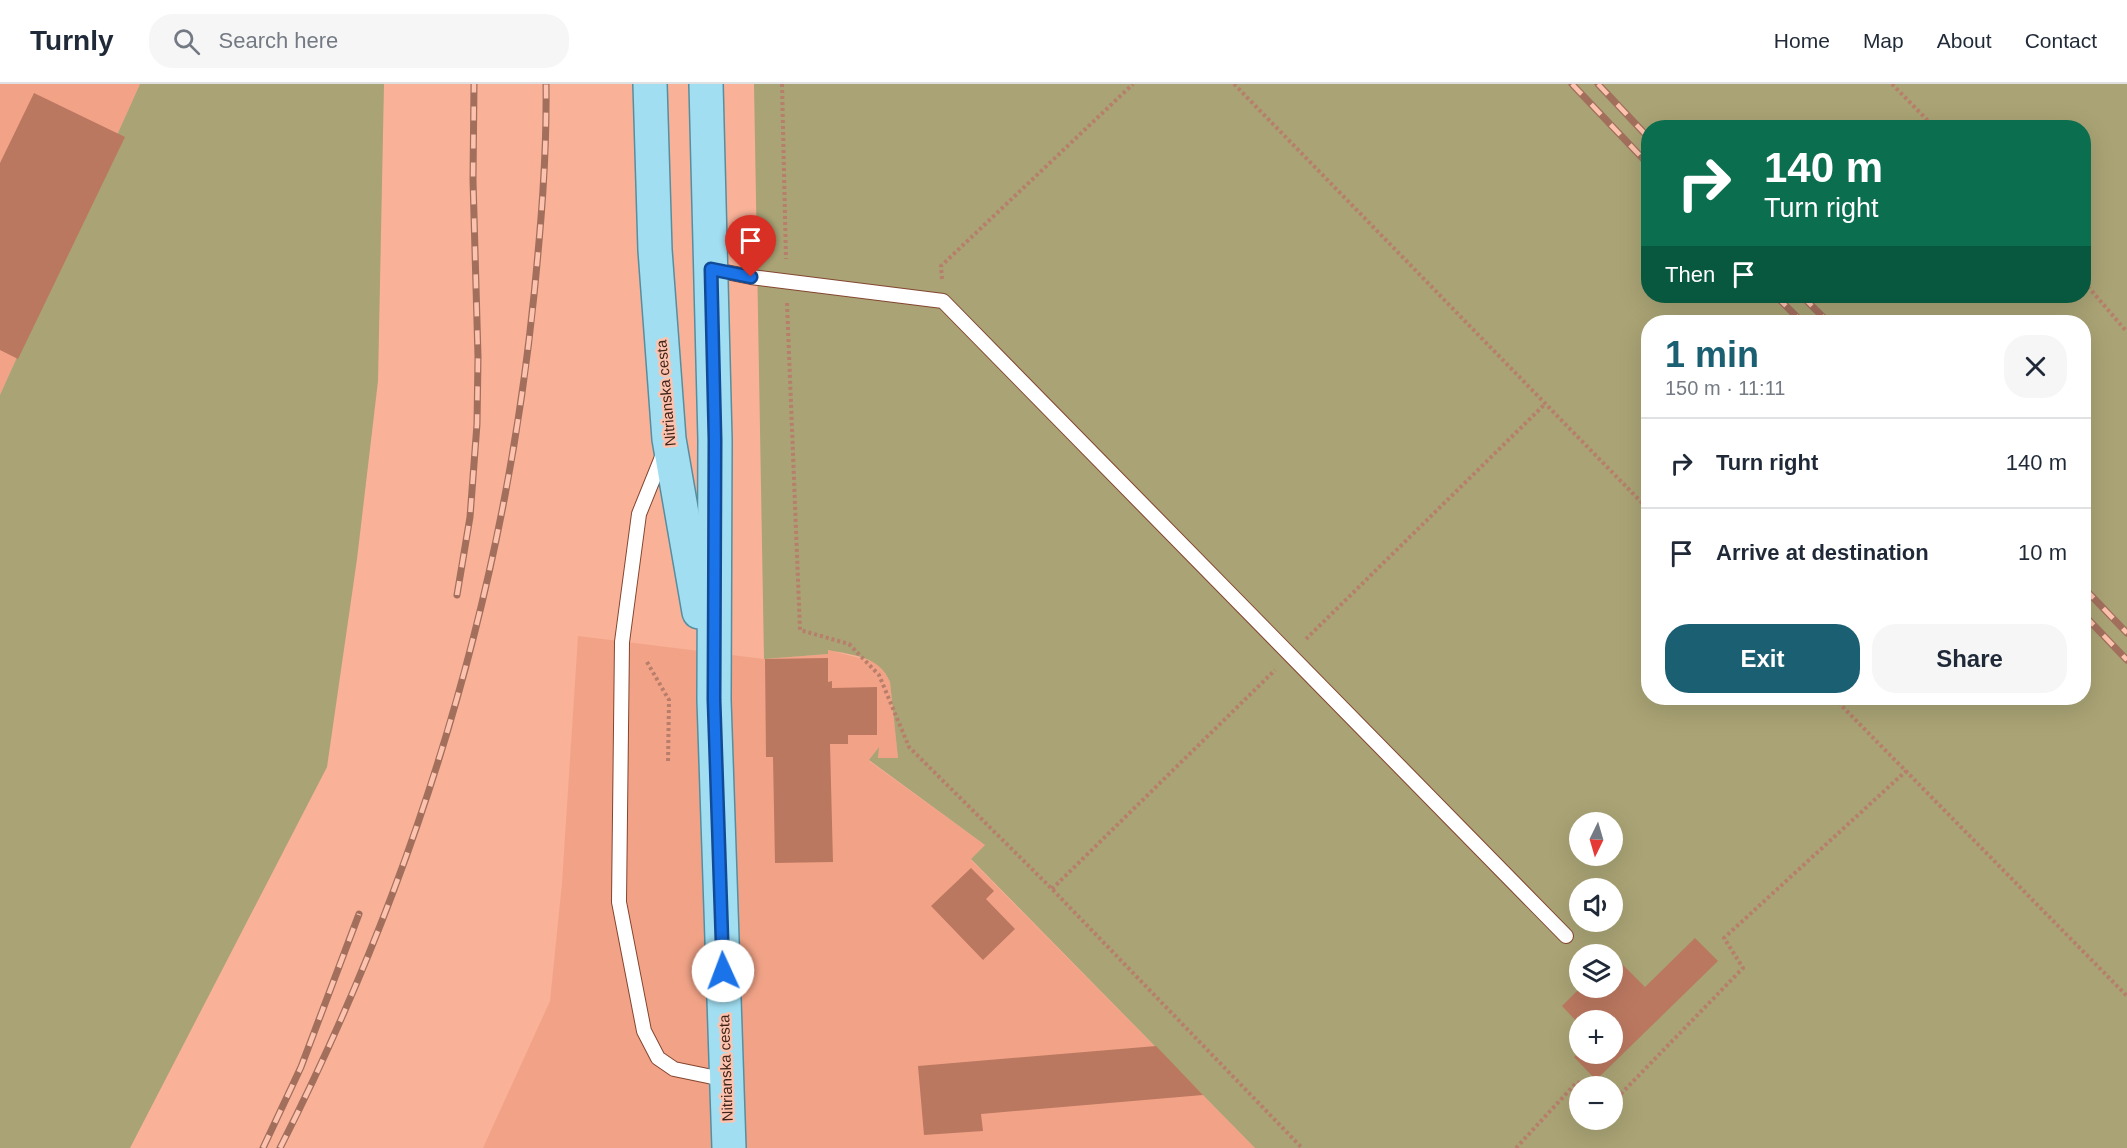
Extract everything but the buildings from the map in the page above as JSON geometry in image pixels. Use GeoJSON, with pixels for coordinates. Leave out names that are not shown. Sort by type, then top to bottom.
{"type":"FeatureCollection","features":[{"type":"Feature","properties":{"kind":"main road","name":"Nitrianska cesta"},"geometry":{"type":"LineString","coordinates":[[650,84],[655,250],[669,439],[714,700]]}},
{"type":"Feature","properties":{"kind":"main road","name":"Nitrianska cesta"},"geometry":{"type":"LineString","coordinates":[[706,84],[715,440],[714,700],[729,1148]]}},
{"type":"Feature","properties":{"kind":"lane"},"geometry":{"type":"LineString","coordinates":[[711,269],[943,301],[1566,936]]}},
{"type":"Feature","properties":{"kind":"lane"},"geometry":{"type":"LineString","coordinates":[[669,439],[639,514],[622,642],[619,902],[644,1031],[658,1058],[674,1069],[727,1080]]}},
{"type":"Feature","properties":{"kind":"path"},"geometry":{"type":"LineString","coordinates":[[782,84],[786,281],[800,630],[849,644],[879,675],[909,747],[1061,898],[1302,1148]]}},
{"type":"Feature","properties":{"kind":"path"},"geometry":{"type":"LineString","coordinates":[[943,301],[941,266],[1133,84]]}},
{"type":"Feature","properties":{"kind":"path"},"geometry":{"type":"LineString","coordinates":[[1234,84],[1641,502]]}},
{"type":"Feature","properties":{"kind":"path"},"geometry":{"type":"LineString","coordinates":[[1892,84],[1927,120]]}},
{"type":"Feature","properties":{"kind":"path"},"geometry":{"type":"LineString","coordinates":[[2091,290],[2127,332]]}},
{"type":"Feature","properties":{"kind":"path"},"geometry":{"type":"LineString","coordinates":[[625,625],[669,700],[668,764]]}},
{"type":"Feature","properties":{"kind":"path"},"geometry":{"type":"LineString","coordinates":[[1840,705],[2127,996]]}},
{"type":"Feature","properties":{"kind":"path"},"geometry":{"type":"LineString","coordinates":[[1623,1092],[1743,968],[1724,938],[1906,771]]}},
{"type":"Feature","properties":{"kind":"path"},"geometry":{"type":"LineString","coordinates":[[1516,1148],[1569,1092]]}},
{"type":"Feature","properties":{"kind":"shaded area"},"geometry":{"type":"Polygon","coordinates":[[[0,84],[140,84],[0,395],[0,84]]]}},
{"type":"Feature","properties":{"kind":"shaded area"},"geometry":{"type":"Polygon","coordinates":[[[140,84],[384,84],[378,381],[357,559],[327,767],[130,1148],[0,1148],[0,395],[140,84]]]}},
{"type":"Feature","properties":{"kind":"shaded area"},"geometry":{"type":"Polygon","coordinates":[[[754,84],[2127,84],[2127,1148],[1255,1148],[971,859],[985,845],[869,760],[879,747],[878,758],[898,758],[890,682],[885,673],[872,662],[856,655],[828,650],[828,654],[764,659],[754,84]]]}},
{"type":"Feature","properties":{"kind":"shaded area"},"geometry":{"type":"Polygon","coordinates":[[[578,636],[764,659],[828,654],[828,650],[875,662],[885,670],[890,682],[898,758],[877,758],[878,748],[869,761],[985,845],[971,860],[1255,1148],[483,1148],[550,1001],[562,883],[578,636]]]}},
{"type":"Feature","properties":{"kind":"railway"},"geometry":{"type":"LineString","coordinates":[[457,595],[470,517],[477,424],[478,357],[473,180],[474,84]]}},
{"type":"Feature","properties":{"kind":"railway"},"geometry":{"type":"LineString","coordinates":[[280,1148],[329,1047],[373,944],[412,839],[447,733],[476,626],[501,517],[520,407],[541,216],[546,137],[546,84]]}},
{"type":"Feature","properties":{"kind":"railway"},"geometry":{"type":"LineString","coordinates":[[1572,84],[1641,157]]}},
{"type":"Feature","properties":{"kind":"railway"},"geometry":{"type":"LineString","coordinates":[[1598,84],[1641,130]]}},
{"type":"Feature","properties":{"kind":"railway"},"geometry":{"type":"LineString","coordinates":[[1783,303],[1795,315]]}},
{"type":"Feature","properties":{"kind":"railway"},"geometry":{"type":"LineString","coordinates":[[1809,303],[1821,315]]}},
{"type":"Feature","properties":{"kind":"railway"},"geometry":{"type":"LineString","coordinates":[[2091,595],[2127,633]]}},
{"type":"Feature","properties":{"kind":"railway"},"geometry":{"type":"LineString","coordinates":[[2091,622],[2127,660]]}},
{"type":"Feature","properties":{"kind":"railway"},"geometry":{"type":"LineString","coordinates":[[263,1148],[301,1067],[359,914]]}},
{"type":"Feature","properties":{"kind":"route"},"geometry":{"type":"LineString","coordinates":[[723,971],[714,700],[715,440],[711,269],[751,277]]}}]}
